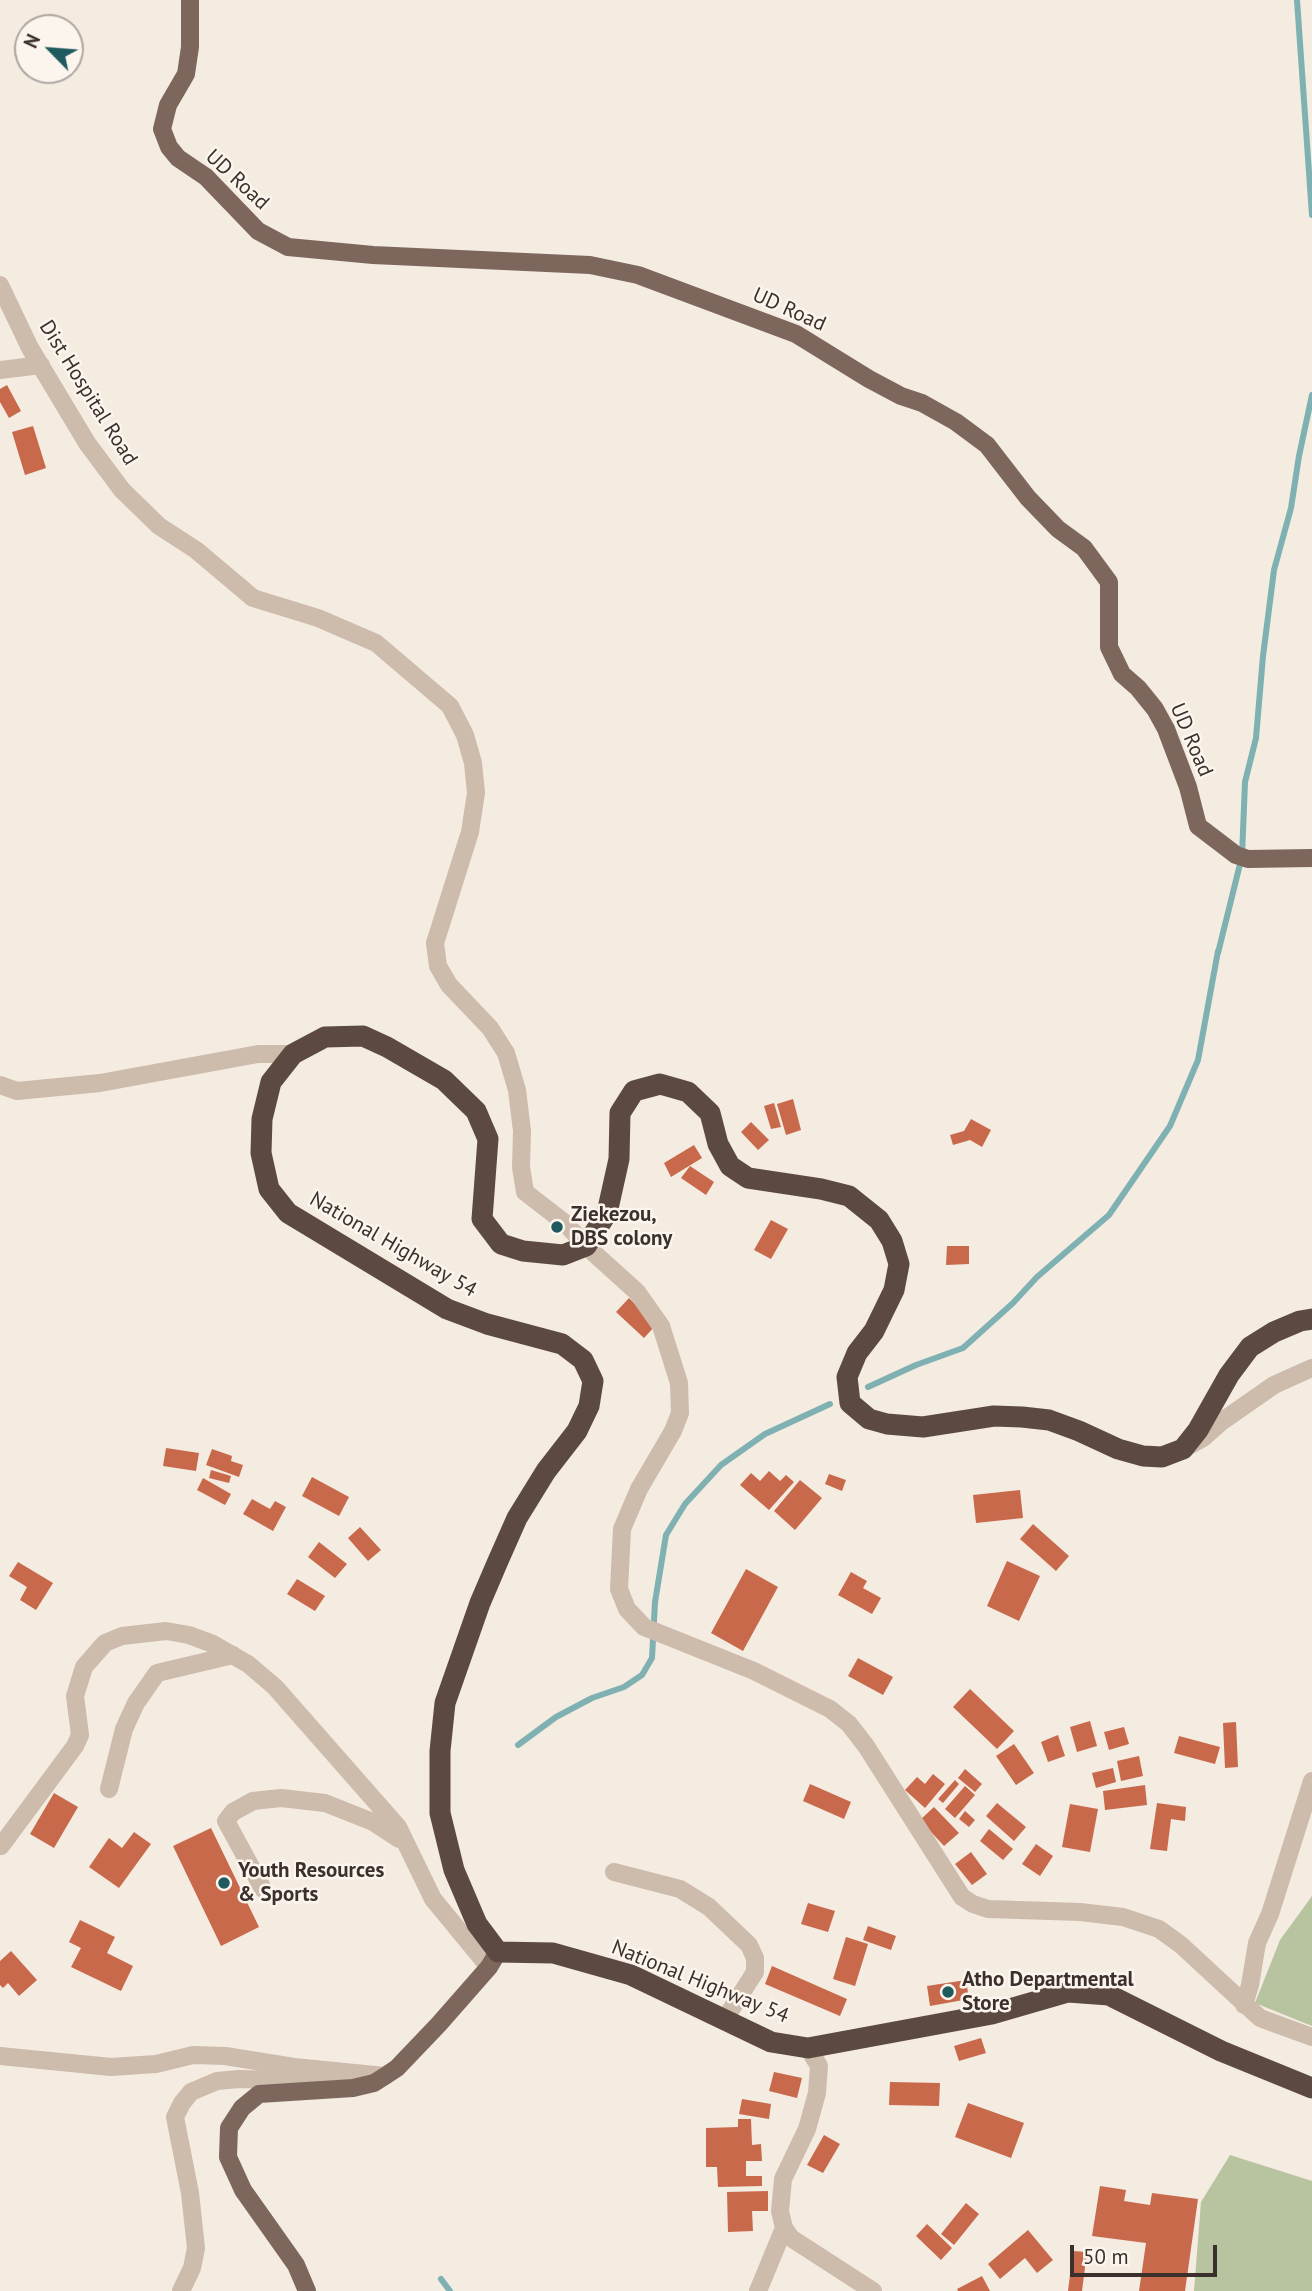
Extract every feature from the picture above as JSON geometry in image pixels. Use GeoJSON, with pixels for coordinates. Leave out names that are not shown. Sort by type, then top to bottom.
{"type":"FeatureCollection","features":[{"type":"Feature","properties":{"kind":"highway","name":"National Highway 54"},"geometry":{"type":"LineString","coordinates":[[586,1246],[563,1255],[523,1251],[501,1244],[482,1219],[488,1139],[476,1111],[443,1080],[387,1047],[363,1036],[325,1037],[293,1054],[271,1082],[262,1119],[261,1153],[269,1189],[288,1213],[447,1309],[487,1324],[562,1344],[583,1360],[593,1381],[589,1406],[577,1431],[546,1471],[524,1506],[498,1561],[480,1603],[445,1703],[440,1751],[440,1812],[454,1870],[494,1959],[553,1953],[631,1975],[771,2042],[808,2048],[992,2014],[1068,1992],[1109,1995],[1221,2051],[1312,2088]]}},
{"type":"Feature","properties":{"kind":"highway"},"geometry":{"type":"LineString","coordinates":[[586,1246],[607,1213],[619,1159],[620,1113],[634,1091],[660,1084],[688,1092],[710,1113],[718,1144],[730,1166],[748,1178],[849,1196],[879,1220],[892,1241],[899,1264],[894,1290],[874,1332],[857,1353],[847,1377],[850,1403],[869,1419],[887,1424],[923,1427],[994,1416],[1049,1420],[1118,1449],[1143,1456],[1162,1457],[1183,1450],[1198,1430],[1229,1375],[1250,1347],[1274,1332],[1300,1321],[1312,1320]]}},
{"type":"Feature","properties":{"kind":"main road","name":"UD Road"},"geometry":{"type":"LineString","coordinates":[[190,0],[190,47],[186,74],[168,105],[162,129],[169,147],[178,158],[206,177],[258,231],[288,247],[386,256],[590,265],[638,275],[796,334],[869,379],[956,422],[987,445],[1028,498],[1058,529],[1084,548],[1109,582],[1109,647],[1122,674],[1155,709],[1166,729],[1188,787],[1198,826],[1236,855],[1248,859],[1312,858]]}},
{"type":"Feature","properties":{"kind":"main road"},"geometry":{"type":"LineString","coordinates":[[307,2291],[296,2265],[243,2190],[228,2157],[229,2127],[242,2108],[259,2094],[352,2088],[374,2083],[397,2067],[420,2045],[494,1959]]}},
{"type":"Feature","properties":{"kind":"street","name":"Dist Hospital Road"},"geometry":{"type":"LineString","coordinates":[[0,285],[41,365],[88,443],[115,481],[159,526],[196,550],[253,598],[318,618],[376,643],[450,706],[465,735],[473,763],[476,793],[470,832],[435,943],[438,966],[449,985],[490,1028],[506,1053],[517,1090],[525,1192],[565,1223],[637,1292],[661,1326],[680,1391],[680,1413],[677,1422],[639,1489],[622,1529],[619,1589],[627,1609],[643,1627],[754,1671],[830,1709],[849,1724],[866,1746],[962,1897],[973,1904],[988,1909],[1080,1912],[1123,1917],[1159,1929],[1181,1945],[1260,2018],[1312,2037]]}},
{"type":"Feature","properties":{"kind":"street"},"geometry":{"type":"LineString","coordinates":[[0,370],[41,365]]}},
{"type":"Feature","properties":{"kind":"street"},"geometry":{"type":"LineString","coordinates":[[0,1085],[18,1091],[100,1083],[247,1056],[293,1054]]}},
{"type":"Feature","properties":{"kind":"street"},"geometry":{"type":"LineString","coordinates":[[1183,1450],[1274,1385],[1312,1368]]}},
{"type":"Feature","properties":{"kind":"street"},"geometry":{"type":"LineString","coordinates":[[1,1846],[75,1746],[80,1735],[75,1696],[79,1679],[84,1667],[105,1643],[122,1636],[166,1631],[189,1635],[248,1664],[275,1687],[398,1827],[433,1899],[494,1959]]}},
{"type":"Feature","properties":{"kind":"street"},"geometry":{"type":"LineString","coordinates":[[109,1789],[124,1729],[136,1703],[157,1673],[233,1655]]}},
{"type":"Feature","properties":{"kind":"street"},"geometry":{"type":"LineString","coordinates":[[1244,2005],[1257,1943],[1278,1888],[1312,1781]]}},
{"type":"Feature","properties":{"kind":"street"},"geometry":{"type":"LineString","coordinates":[[263,1889],[226,1821],[233,1812],[253,1801],[281,1798],[325,1803],[373,1822],[408,1845]]}},
{"type":"Feature","properties":{"kind":"street"},"geometry":{"type":"LineString","coordinates":[[614,1872],[680,1889],[709,1907],[749,1945],[755,1958],[755,1972],[726,2019]]}},
{"type":"Feature","properties":{"kind":"street"},"geometry":{"type":"LineString","coordinates":[[808,2048],[818,2066],[817,2093],[807,2129],[783,2179],[780,2211],[784,2228],[799,2244],[873,2291]]}},
{"type":"Feature","properties":{"kind":"street"},"geometry":{"type":"LineString","coordinates":[[0,2056],[111,2067],[156,2064],[193,2055],[225,2056],[294,2067],[385,2076]]}},
{"type":"Feature","properties":{"kind":"street"},"geometry":{"type":"LineString","coordinates":[[182,2290],[192,2268],[196,2248],[190,2193],[175,2117],[191,2092],[217,2081],[239,2079],[283,2080],[352,2088]]}},
{"type":"Feature","properties":{"kind":"street"},"geometry":{"type":"LineString","coordinates":[[758,2291],[784,2228]]}},
{"type":"Feature","properties":{"kind":"green space"},"geometry":{"type":"Polygon","coordinates":[[[1312,1896],[1312,2026],[1255,2003],[1280,1940],[1312,1896]]]}},
{"type":"Feature","properties":{"kind":"green space"},"geometry":{"type":"Polygon","coordinates":[[[1230,2155],[1312,2181],[1312,2291],[1194,2291],[1201,2202],[1230,2155]]]}},
{"type":"Feature","properties":{"kind":"building"},"geometry":{"type":"Polygon","coordinates":[[[7,385],[21,411],[9,418],[0,402],[0,389],[7,385]]]}},
{"type":"Feature","properties":{"kind":"building"},"geometry":{"type":"Polygon","coordinates":[[[33,426],[46,468],[25,475],[12,432],[33,426]]]}},
{"type":"Feature","properties":{"kind":"building"},"geometry":{"type":"Polygon","coordinates":[[[793,1099],[801,1130],[786,1135],[777,1104],[793,1099]]]}},
{"type":"Feature","properties":{"kind":"building"},"geometry":{"type":"Polygon","coordinates":[[[774,1103],[781,1127],[771,1129],[764,1106],[774,1103]]]}},
{"type":"Feature","properties":{"kind":"building"},"geometry":{"type":"Polygon","coordinates":[[[971,1119],[991,1130],[982,1147],[970,1140],[953,1145],[950,1135],[964,1131],[971,1119]]]}},
{"type":"Feature","properties":{"kind":"building"},"geometry":{"type":"Polygon","coordinates":[[[751,1122],[769,1140],[758,1150],[741,1132],[751,1122]]]}},
{"type":"Feature","properties":{"kind":"building"},"geometry":{"type":"Polygon","coordinates":[[[694,1145],[702,1158],[671,1177],[664,1163],[694,1145]]]}},
{"type":"Feature","properties":{"kind":"building"},"geometry":{"type":"Polygon","coordinates":[[[690,1166],[714,1182],[706,1195],[681,1178],[690,1166]]]}},
{"type":"Feature","properties":{"kind":"building"},"geometry":{"type":"Polygon","coordinates":[[[771,1220],[788,1229],[771,1259],[754,1250],[771,1220]]]}},
{"type":"Feature","properties":{"kind":"building"},"geometry":{"type":"Polygon","coordinates":[[[947,1246],[969,1246],[969,1264],[946,1265],[947,1246]]]}},
{"type":"Feature","properties":{"kind":"building"},"geometry":{"type":"Polygon","coordinates":[[[629,1298],[656,1325],[644,1338],[616,1312],[629,1298]]]}},
{"type":"Feature","properties":{"kind":"building"},"geometry":{"type":"Polygon","coordinates":[[[166,1448],[199,1453],[196,1471],[163,1466],[166,1448]]]}},
{"type":"Feature","properties":{"kind":"building"},"geometry":{"type":"Polygon","coordinates":[[[212,1449],[232,1456],[231,1461],[243,1465],[239,1477],[206,1465],[212,1449]]]}},
{"type":"Feature","properties":{"kind":"building"},"geometry":{"type":"Polygon","coordinates":[[[211,1470],[231,1476],[229,1483],[209,1478],[211,1470]]]}},
{"type":"Feature","properties":{"kind":"building"},"geometry":{"type":"Polygon","coordinates":[[[769,1471],[780,1481],[786,1475],[794,1482],[769,1510],[740,1485],[751,1473],[760,1481],[769,1471]]]}},
{"type":"Feature","properties":{"kind":"building"},"geometry":{"type":"Polygon","coordinates":[[[829,1474],[846,1480],[842,1491],[825,1484],[829,1474]]]}},
{"type":"Feature","properties":{"kind":"building"},"geometry":{"type":"Polygon","coordinates":[[[312,1477],[349,1497],[339,1516],[302,1496],[312,1477]]]}},
{"type":"Feature","properties":{"kind":"building"},"geometry":{"type":"Polygon","coordinates":[[[203,1478],[231,1494],[225,1505],[197,1490],[203,1478]]]}},
{"type":"Feature","properties":{"kind":"building"},"geometry":{"type":"Polygon","coordinates":[[[800,1480],[822,1498],[795,1530],[774,1511],[800,1480]]]}},
{"type":"Feature","properties":{"kind":"building"},"geometry":{"type":"Polygon","coordinates":[[[1020,1490],[1023,1518],[976,1523],[973,1495],[1020,1490]]]}},
{"type":"Feature","properties":{"kind":"building"},"geometry":{"type":"Polygon","coordinates":[[[252,1499],[270,1509],[275,1501],[286,1507],[273,1531],[243,1514],[252,1499]]]}},
{"type":"Feature","properties":{"kind":"building"},"geometry":{"type":"Polygon","coordinates":[[[1033,1524],[1069,1556],[1056,1571],[1020,1539],[1033,1524]]]}},
{"type":"Feature","properties":{"kind":"building"},"geometry":{"type":"Polygon","coordinates":[[[360,1527],[381,1550],[368,1561],[348,1538],[360,1527]]]}},
{"type":"Feature","properties":{"kind":"building"},"geometry":{"type":"Polygon","coordinates":[[[319,1542],[347,1564],[335,1578],[308,1557],[319,1542]]]}},
{"type":"Feature","properties":{"kind":"building"},"geometry":{"type":"Polygon","coordinates":[[[1007,1561],[1040,1576],[1019,1621],[987,1606],[1007,1561]]]}},
{"type":"Feature","properties":{"kind":"building"},"geometry":{"type":"Polygon","coordinates":[[[18,1562],[53,1583],[36,1610],[20,1600],[27,1587],[9,1576],[18,1562]]]}},
{"type":"Feature","properties":{"kind":"building"},"geometry":{"type":"Polygon","coordinates":[[[746,1569],[778,1587],[743,1651],[711,1633],[746,1569]]]}},
{"type":"Feature","properties":{"kind":"building"},"geometry":{"type":"Polygon","coordinates":[[[851,1572],[867,1581],[863,1588],[881,1598],[872,1614],[838,1595],[851,1572]]]}},
{"type":"Feature","properties":{"kind":"building"},"geometry":{"type":"Polygon","coordinates":[[[297,1579],[325,1596],[315,1611],[287,1594],[297,1579]]]}},
{"type":"Feature","properties":{"kind":"building"},"geometry":{"type":"Polygon","coordinates":[[[858,1658],[893,1677],[883,1695],[848,1676],[858,1658]]]}},
{"type":"Feature","properties":{"kind":"building"},"geometry":{"type":"Polygon","coordinates":[[[970,1689],[1014,1731],[997,1749],[953,1707],[970,1689]]]}},
{"type":"Feature","properties":{"kind":"building"},"geometry":{"type":"Polygon","coordinates":[[[1090,1721],[1097,1746],[1077,1752],[1070,1727],[1090,1721]]]}},
{"type":"Feature","properties":{"kind":"building"},"geometry":{"type":"Polygon","coordinates":[[[1236,1722],[1238,1767],[1225,1768],[1223,1723],[1236,1722]]]}},
{"type":"Feature","properties":{"kind":"building"},"geometry":{"type":"Polygon","coordinates":[[[1124,1727],[1129,1744],[1109,1750],[1104,1732],[1124,1727]]]}},
{"type":"Feature","properties":{"kind":"building"},"geometry":{"type":"Polygon","coordinates":[[[1058,1735],[1065,1756],[1048,1762],[1041,1742],[1058,1735]]]}},
{"type":"Feature","properties":{"kind":"building"},"geometry":{"type":"Polygon","coordinates":[[[1179,1736],[1220,1747],[1215,1764],[1174,1753],[1179,1736]]]}},
{"type":"Feature","properties":{"kind":"building"},"geometry":{"type":"Polygon","coordinates":[[[1014,1744],[1034,1773],[1016,1785],[996,1756],[1014,1744]]]}},
{"type":"Feature","properties":{"kind":"building"},"geometry":{"type":"Polygon","coordinates":[[[1139,1756],[1143,1776],[1121,1781],[1117,1761],[1139,1756]]]}},
{"type":"Feature","properties":{"kind":"building"},"geometry":{"type":"Polygon","coordinates":[[[1113,1768],[1116,1782],[1096,1788],[1092,1773],[1113,1768]]]}},
{"type":"Feature","properties":{"kind":"building"},"geometry":{"type":"Polygon","coordinates":[[[965,1769],[982,1784],[975,1792],[958,1778],[965,1769]]]}},
{"type":"Feature","properties":{"kind":"building"},"geometry":{"type":"Polygon","coordinates":[[[933,1774],[945,1784],[925,1808],[905,1790],[917,1777],[925,1784],[933,1774]]]}},
{"type":"Feature","properties":{"kind":"building"},"geometry":{"type":"Polygon","coordinates":[[[955,1780],[959,1784],[943,1803],[938,1799],[955,1780]]]}},
{"type":"Feature","properties":{"kind":"building"},"geometry":{"type":"Polygon","coordinates":[[[810,1784],[851,1802],[844,1819],[803,1801],[810,1784]]]}},
{"type":"Feature","properties":{"kind":"building"},"geometry":{"type":"Polygon","coordinates":[[[1145,1785],[1147,1805],[1105,1810],[1103,1791],[1145,1785]]]}},
{"type":"Feature","properties":{"kind":"building"},"geometry":{"type":"Polygon","coordinates":[[[965,1786],[975,1795],[955,1818],[945,1809],[965,1786]]]}},
{"type":"Feature","properties":{"kind":"building"},"geometry":{"type":"Polygon","coordinates":[[[54,1793],[78,1807],[54,1848],[30,1834],[54,1793]]]}},
{"type":"Feature","properties":{"kind":"building"},"geometry":{"type":"Polygon","coordinates":[[[997,1803],[1026,1827],[1014,1841],[986,1816],[997,1803]]]}},
{"type":"Feature","properties":{"kind":"building"},"geometry":{"type":"Polygon","coordinates":[[[1157,1803],[1186,1807],[1185,1821],[1171,1819],[1167,1851],[1150,1849],[1157,1803]]]}},
{"type":"Feature","properties":{"kind":"building"},"geometry":{"type":"Polygon","coordinates":[[[1070,1804],[1098,1809],[1090,1852],[1062,1847],[1070,1804]]]}},
{"type":"Feature","properties":{"kind":"building"},"geometry":{"type":"Polygon","coordinates":[[[934,1807],[959,1833],[944,1846],[920,1820],[934,1807]]]}},
{"type":"Feature","properties":{"kind":"building"},"geometry":{"type":"Polygon","coordinates":[[[965,1811],[975,1820],[969,1827],[959,1819],[965,1811]]]}},
{"type":"Feature","properties":{"kind":"building"},"geometry":{"type":"Polygon","coordinates":[[[211,1828],[259,1927],[221,1946],[173,1846],[211,1828]]]}},
{"type":"Feature","properties":{"kind":"building"},"geometry":{"type":"Polygon","coordinates":[[[989,1829],[1013,1849],[1003,1860],[980,1841],[989,1829]]]}},
{"type":"Feature","properties":{"kind":"building"},"geometry":{"type":"Polygon","coordinates":[[[134,1832],[151,1844],[119,1888],[89,1867],[109,1838],[122,1848],[134,1832]]]}},
{"type":"Feature","properties":{"kind":"building"},"geometry":{"type":"Polygon","coordinates":[[[1036,1844],[1053,1856],[1040,1876],[1022,1864],[1036,1844]]]}},
{"type":"Feature","properties":{"kind":"building"},"geometry":{"type":"Polygon","coordinates":[[[971,1852],[987,1874],[972,1885],[955,1864],[971,1852]]]}},
{"type":"Feature","properties":{"kind":"building"},"geometry":{"type":"Polygon","coordinates":[[[808,1903],[835,1911],[828,1932],[801,1924],[808,1903]]]}},
{"type":"Feature","properties":{"kind":"building"},"geometry":{"type":"Polygon","coordinates":[[[80,1920],[115,1937],[107,1953],[133,1966],[121,1991],[71,1967],[81,1948],[69,1942],[80,1920]]]}},
{"type":"Feature","properties":{"kind":"building"},"geometry":{"type":"Polygon","coordinates":[[[868,1926],[896,1936],[891,1950],[863,1940],[868,1926]]]}},
{"type":"Feature","properties":{"kind":"building"},"geometry":{"type":"Polygon","coordinates":[[[846,1937],[868,1944],[855,1986],[833,1979],[846,1937]]]}},
{"type":"Feature","properties":{"kind":"building"},"geometry":{"type":"Polygon","coordinates":[[[11,1951],[37,1980],[19,1996],[8,1983],[3,1988],[0,1985],[0,1961],[11,1951]]]}},
{"type":"Feature","properties":{"kind":"building"},"geometry":{"type":"Polygon","coordinates":[[[772,1966],[847,1999],[840,2016],[765,1984],[772,1966]]]}},
{"type":"Feature","properties":{"kind":"building","name":"Atho Departmental Store"},"geometry":{"type":"Polygon","coordinates":[[[966,1980],[969,1999],[930,2006],[927,1986],[966,1980]]]}},
{"type":"Feature","properties":{"kind":"building"},"geometry":{"type":"Polygon","coordinates":[[[981,2038],[986,2053],[959,2061],[954,2046],[981,2038]]]}},
{"type":"Feature","properties":{"kind":"building"},"geometry":{"type":"Polygon","coordinates":[[[774,2072],[802,2078],[797,2098],[769,2091],[774,2072]]]}},
{"type":"Feature","properties":{"kind":"building"},"geometry":{"type":"Polygon","coordinates":[[[890,2082],[940,2083],[939,2106],[889,2105],[890,2082]]]}},
{"type":"Feature","properties":{"kind":"building"},"geometry":{"type":"Polygon","coordinates":[[[742,2099],[771,2104],[769,2119],[739,2114],[742,2099]]]}},
{"type":"Feature","properties":{"kind":"building"},"geometry":{"type":"Polygon","coordinates":[[[968,2103],[1024,2123],[1011,2158],[955,2137],[968,2103]]]}},
{"type":"Feature","properties":{"kind":"building"},"geometry":{"type":"Polygon","coordinates":[[[738,2119],[751,2119],[752,2145],[761,2144],[762,2161],[746,2161],[746,2176],[762,2176],[762,2186],[718,2187],[717,2167],[706,2167],[706,2128],[738,2127],[738,2119]]]}},
{"type":"Feature","properties":{"kind":"building"},"geometry":{"type":"Polygon","coordinates":[[[824,2135],[840,2144],[823,2173],[807,2165],[824,2135]]]}},
{"type":"Feature","properties":{"kind":"building"},"geometry":{"type":"Polygon","coordinates":[[[1100,2186],[1126,2190],[1124,2201],[1150,2205],[1152,2193],[1198,2199],[1185,2291],[1139,2291],[1146,2243],[1092,2236],[1100,2186]]]}},
{"type":"Feature","properties":{"kind":"building"},"geometry":{"type":"Polygon","coordinates":[[[768,2191],[768,2211],[752,2211],[753,2231],[728,2232],[727,2192],[768,2191]]]}},
{"type":"Feature","properties":{"kind":"building"},"geometry":{"type":"Polygon","coordinates":[[[966,2203],[979,2214],[954,2245],[941,2234],[966,2203]]]}},
{"type":"Feature","properties":{"kind":"building"},"geometry":{"type":"Polygon","coordinates":[[[927,2224],[952,2248],[941,2260],[916,2236],[927,2224]]]}},
{"type":"Feature","properties":{"kind":"building"},"geometry":{"type":"Polygon","coordinates":[[[1028,2230],[1053,2260],[1037,2273],[1025,2258],[1000,2279],[988,2264],[1028,2230]]]}},
{"type":"Feature","properties":{"kind":"building"},"geometry":{"type":"Polygon","coordinates":[[[1073,2251],[1087,2252],[1082,2291],[1068,2291],[1073,2251]]]}},
{"type":"Feature","properties":{"kind":"building"},"geometry":{"type":"Polygon","coordinates":[[[982,2276],[990,2291],[958,2291],[957,2289],[982,2276]]]}},
{"type":"Feature","properties":{"kind":"waterway"},"geometry":{"type":"LineString","coordinates":[[1297,0],[1312,215]]}},
{"type":"Feature","properties":{"kind":"waterway"},"geometry":{"type":"LineString","coordinates":[[1218,953],[1242,856],[1245,782],[1256,738],[1274,570],[1291,508],[1312,395]]}},
{"type":"Feature","properties":{"kind":"waterway"},"geometry":{"type":"LineString","coordinates":[[868,1387],[916,1365],[963,1348],[1013,1303],[1037,1277],[1109,1215],[1170,1126],[1198,1060],[1218,951]]}},
{"type":"Feature","properties":{"kind":"waterway"},"geometry":{"type":"LineString","coordinates":[[518,1745],[556,1717],[592,1698],[624,1687],[642,1675],[652,1658],[655,1602],[666,1535],[685,1504],[721,1465],[765,1434],[830,1404]]}},
{"type":"Feature","properties":{"kind":"waterway"},"geometry":{"type":"LineString","coordinates":[[441,2279],[450,2291]]}},
{"type":"Feature","properties":{"kind":"place","name":"Ziekezou, DBS colony"},"geometry":{"type":"Point","coordinates":[557,1227]}},
{"type":"Feature","properties":{"kind":"place","name":"Youth Resources & Sports"},"geometry":{"type":"Point","coordinates":[224,1883]}},
{"type":"Feature","properties":{"kind":"place","name":"Atho Departmental Store"},"geometry":{"type":"Point","coordinates":[948,1992]}}]}
